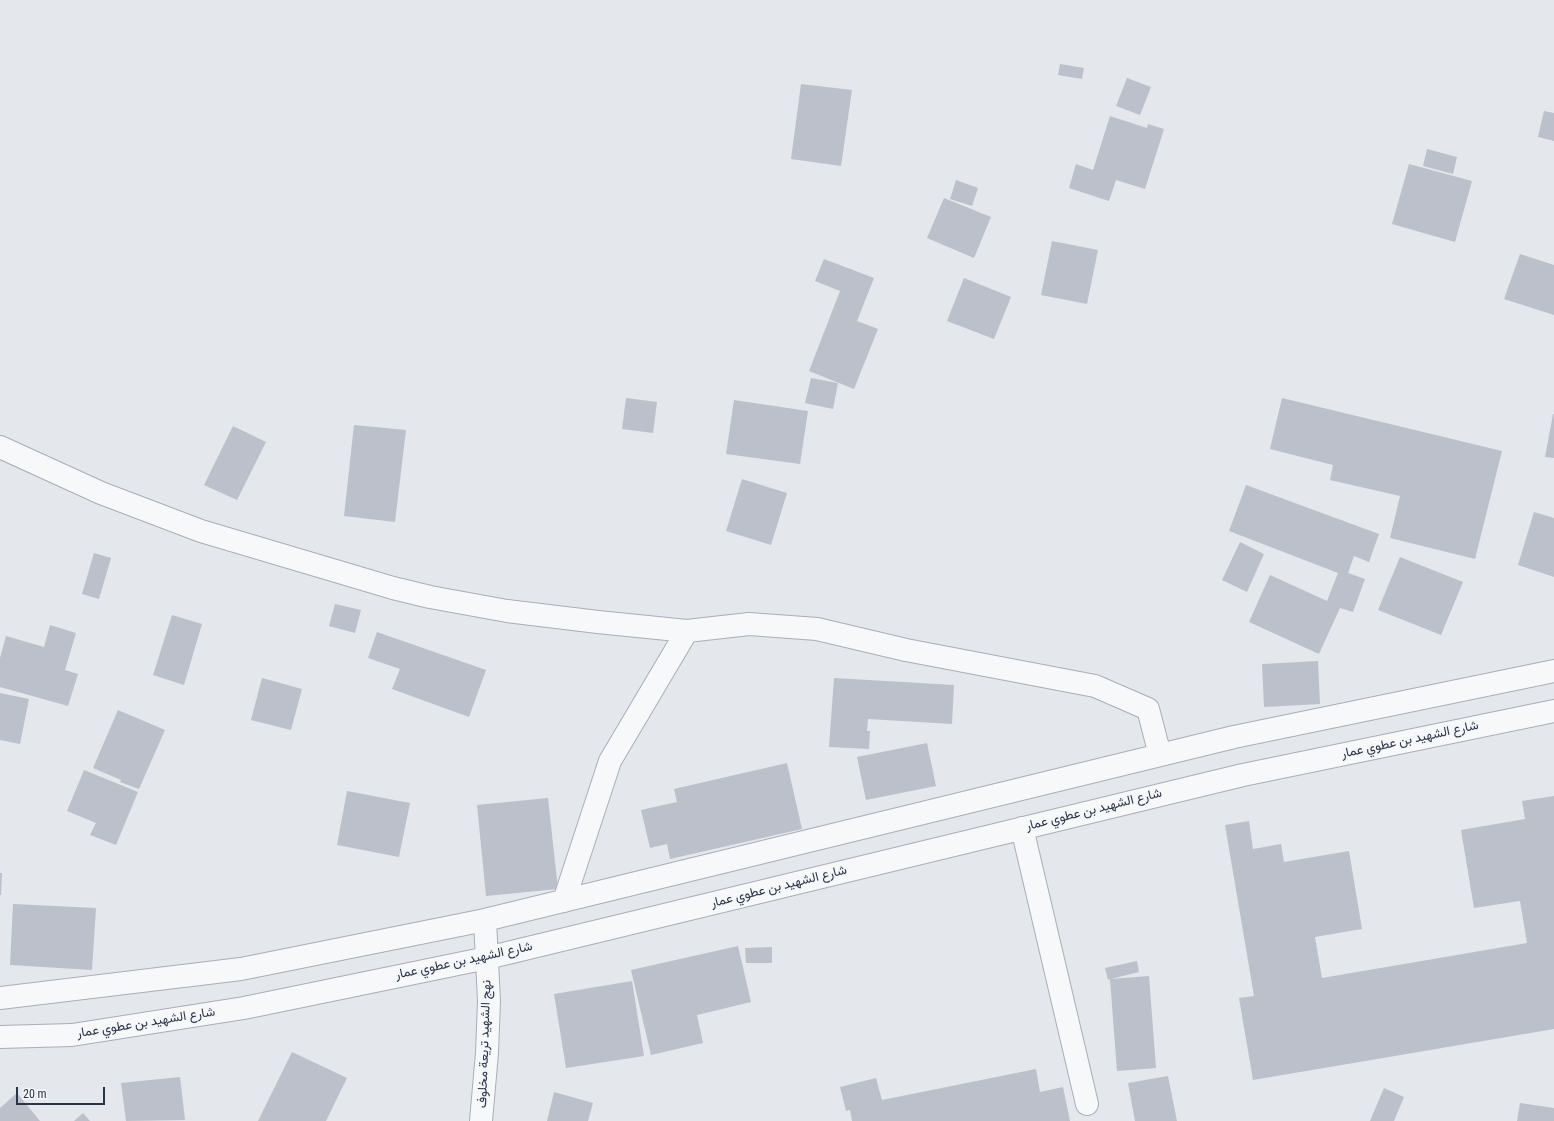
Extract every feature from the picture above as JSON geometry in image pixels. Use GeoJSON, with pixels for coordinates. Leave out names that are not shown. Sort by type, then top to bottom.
{"type":"FeatureCollection","features":[{"type":"Feature","properties":{"kind":"street"},"geometry":{"type":"LineString","coordinates":[[0,448],[101,493],[201,531],[393,588],[430,597],[507,611],[687,631],[749,624],[817,629],[906,650],[1096,686],[1148,709],[1160,755]]}},
{"type":"Feature","properties":{"kind":"street"},"geometry":{"type":"LineString","coordinates":[[564,901],[610,761],[687,631]]}},
{"type":"Feature","properties":{"kind":"street"},"geometry":{"type":"LineString","coordinates":[[0,998],[241,969],[485,920],[1234,737],[1554,671]]}},
{"type":"Feature","properties":{"kind":"street","name":"شارع الشهيد بن عطوي عمار"},"geometry":{"type":"LineString","coordinates":[[0,1037],[72,1035],[236,1009],[487,958],[1242,775],[1554,711]]}},
{"type":"Feature","properties":{"kind":"street"},"geometry":{"type":"LineString","coordinates":[[1022,828],[1087,1104]]}},
{"type":"Feature","properties":{"kind":"street","name":"نهج الشهيد تريعة مخلوف"},"geometry":{"type":"LineString","coordinates":[[481,1121],[489,1008],[485,920]]}},
{"type":"Feature","properties":{"kind":"building"},"geometry":{"type":"Polygon","coordinates":[[[1060,64],[1084,68],[1082,79],[1058,75],[1060,64]]]}},
{"type":"Feature","properties":{"kind":"building"},"geometry":{"type":"Polygon","coordinates":[[[1127,78],[1151,87],[1140,115],[1116,106],[1127,78]]]}},
{"type":"Feature","properties":{"kind":"building"},"geometry":{"type":"Polygon","coordinates":[[[801,84],[852,90],[841,166],[791,159],[801,84]]]}},
{"type":"Feature","properties":{"kind":"building"},"geometry":{"type":"Polygon","coordinates":[[[1544,111],[1554,113],[1554,141],[1538,137],[1544,111]]]}},
{"type":"Feature","properties":{"kind":"building"},"geometry":{"type":"Polygon","coordinates":[[[1110,116],[1147,128],[1148,124],[1164,129],[1145,189],[1116,180],[1109,201],[1069,188],[1076,164],[1093,170],[1110,116]]]}},
{"type":"Feature","properties":{"kind":"building"},"geometry":{"type":"Polygon","coordinates":[[[1427,149],[1457,157],[1453,174],[1423,166],[1427,149]]]}},
{"type":"Feature","properties":{"kind":"building"},"geometry":{"type":"Polygon","coordinates":[[[1409,164],[1472,181],[1455,242],[1392,224],[1409,164]]]}},
{"type":"Feature","properties":{"kind":"building"},"geometry":{"type":"Polygon","coordinates":[[[956,180],[978,188],[972,206],[950,199],[956,180]]]}},
{"type":"Feature","properties":{"kind":"building"},"geometry":{"type":"Polygon","coordinates":[[[944,198],[991,217],[974,258],[927,238],[944,198]]]}},
{"type":"Feature","properties":{"kind":"building"},"geometry":{"type":"Polygon","coordinates":[[[1052,241],[1098,250],[1087,304],[1041,295],[1052,241]]]}},
{"type":"Feature","properties":{"kind":"building"},"geometry":{"type":"Polygon","coordinates":[[[1520,254],[1554,265],[1554,315],[1504,299],[1520,254]]]}},
{"type":"Feature","properties":{"kind":"building"},"geometry":{"type":"Polygon","coordinates":[[[824,259],[874,278],[857,321],[878,329],[854,389],[809,371],[840,291],[815,281],[824,259]]]}},
{"type":"Feature","properties":{"kind":"building"},"geometry":{"type":"Polygon","coordinates":[[[964,278],[1011,297],[994,339],[947,321],[964,278]]]}},
{"type":"Feature","properties":{"kind":"building"},"geometry":{"type":"Polygon","coordinates":[[[811,378],[838,383],[833,409],[805,403],[811,378]]]}},
{"type":"Feature","properties":{"kind":"building"},"geometry":{"type":"Polygon","coordinates":[[[626,398],[657,402],[653,433],[622,429],[626,398]]]}},
{"type":"Feature","properties":{"kind":"building"},"geometry":{"type":"Polygon","coordinates":[[[1282,398],[1502,451],[1475,559],[1390,538],[1400,496],[1330,480],[1333,465],[1270,449],[1282,398]]]}},
{"type":"Feature","properties":{"kind":"building"},"geometry":{"type":"Polygon","coordinates":[[[734,400],[808,411],[800,464],[726,454],[734,400]]]}},
{"type":"Feature","properties":{"kind":"building"},"geometry":{"type":"Polygon","coordinates":[[[1554,414],[1554,458],[1545,457],[1554,414]]]}},
{"type":"Feature","properties":{"kind":"building"},"geometry":{"type":"Polygon","coordinates":[[[354,425],[406,430],[395,522],[344,516],[354,425]]]}},
{"type":"Feature","properties":{"kind":"building"},"geometry":{"type":"Polygon","coordinates":[[[233,426],[266,442],[237,500],[204,485],[233,426]]]}},
{"type":"Feature","properties":{"kind":"building"},"geometry":{"type":"Polygon","coordinates":[[[742,479],[787,493],[771,545],[726,531],[742,479]]]}},
{"type":"Feature","properties":{"kind":"building"},"geometry":{"type":"Polygon","coordinates":[[[1246,485],[1379,534],[1369,562],[1354,556],[1348,573],[1365,579],[1353,612],[1340,608],[1319,654],[1249,622],[1270,575],[1327,601],[1338,573],[1229,531],[1246,485]]]}},
{"type":"Feature","properties":{"kind":"building"},"geometry":{"type":"Polygon","coordinates":[[[1534,512],[1554,518],[1554,577],[1518,565],[1534,512]]]}},
{"type":"Feature","properties":{"kind":"building"},"geometry":{"type":"Polygon","coordinates":[[[1240,542],[1264,554],[1247,592],[1222,580],[1240,542]]]}},
{"type":"Feature","properties":{"kind":"building"},"geometry":{"type":"Polygon","coordinates":[[[94,553],[111,558],[99,599],[82,594],[94,553]]]}},
{"type":"Feature","properties":{"kind":"building"},"geometry":{"type":"Polygon","coordinates":[[[1400,557],[1463,582],[1441,635],[1378,610],[1400,557]]]}},
{"type":"Feature","properties":{"kind":"building"},"geometry":{"type":"Polygon","coordinates":[[[335,604],[361,610],[355,633],[329,626],[335,604]]]}},
{"type":"Feature","properties":{"kind":"building"},"geometry":{"type":"Polygon","coordinates":[[[172,615],[202,624],[184,685],[153,675],[172,615]]]}},
{"type":"Feature","properties":{"kind":"building"},"geometry":{"type":"Polygon","coordinates":[[[50,625],[76,633],[65,670],[78,674],[68,706],[0,687],[0,658],[6,636],[44,647],[50,625]]]}},
{"type":"Feature","properties":{"kind":"building"},"geometry":{"type":"Polygon","coordinates":[[[377,632],[486,670],[469,717],[392,689],[400,669],[368,658],[377,632]]]}},
{"type":"Feature","properties":{"kind":"building"},"geometry":{"type":"Polygon","coordinates":[[[1318,661],[1320,704],[1264,707],[1262,664],[1318,661]]]}},
{"type":"Feature","properties":{"kind":"building"},"geometry":{"type":"Polygon","coordinates":[[[262,678],[302,689],[291,730],[251,720],[262,678]]]}},
{"type":"Feature","properties":{"kind":"building"},"geometry":{"type":"Polygon","coordinates":[[[834,678],[954,685],[952,724],[868,719],[867,731],[870,731],[869,749],[829,747],[834,678]]]}},
{"type":"Feature","properties":{"kind":"building"},"geometry":{"type":"Polygon","coordinates":[[[0,693],[29,699],[20,744],[0,740],[0,693]]]}},
{"type":"Feature","properties":{"kind":"building"},"geometry":{"type":"Polygon","coordinates":[[[118,710],[165,730],[139,789],[120,782],[121,780],[93,768],[118,710]]]}},
{"type":"Feature","properties":{"kind":"building"},"geometry":{"type":"Polygon","coordinates":[[[927,743],[936,786],[866,800],[857,757],[927,743]]]}},
{"type":"Feature","properties":{"kind":"building"},"geometry":{"type":"Polygon","coordinates":[[[787,763],[802,829],[670,859],[667,844],[650,848],[641,810],[677,802],[674,789],[787,763]]]}},
{"type":"Feature","properties":{"kind":"building"},"geometry":{"type":"Polygon","coordinates":[[[84,770],[138,792],[116,845],[90,835],[96,823],[67,811],[84,770]]]}},
{"type":"Feature","properties":{"kind":"building"},"geometry":{"type":"Polygon","coordinates":[[[347,791],[410,803],[399,857],[337,845],[347,791]]]}},
{"type":"Feature","properties":{"kind":"building"},"geometry":{"type":"Polygon","coordinates":[[[1554,796],[1554,1029],[1253,1080],[1239,998],[1254,996],[1225,825],[1249,821],[1253,849],[1281,844],[1284,862],[1349,851],[1362,929],[1315,937],[1322,978],[1527,943],[1520,901],[1474,908],[1461,830],[1525,819],[1522,801],[1554,796]]]}},
{"type":"Feature","properties":{"kind":"building"},"geometry":{"type":"Polygon","coordinates":[[[548,798],[558,889],[486,896],[477,805],[548,798]]]}},
{"type":"Feature","properties":{"kind":"building"},"geometry":{"type":"Polygon","coordinates":[[[0,873],[2,873],[1,895],[0,895],[0,873]]]}},
{"type":"Feature","properties":{"kind":"building"},"geometry":{"type":"Polygon","coordinates":[[[13,904],[96,908],[92,970],[10,965],[13,904]]]}},
{"type":"Feature","properties":{"kind":"building"},"geometry":{"type":"Polygon","coordinates":[[[738,946],[751,1002],[697,1015],[703,1043],[651,1055],[631,970],[738,946]]]}},
{"type":"Feature","properties":{"kind":"building"},"geometry":{"type":"Polygon","coordinates":[[[772,947],[772,963],[746,963],[745,948],[772,947]]]}},
{"type":"Feature","properties":{"kind":"building"},"geometry":{"type":"Polygon","coordinates":[[[1137,961],[1139,972],[1111,979],[1149,976],[1156,1068],[1117,1071],[1110,979],[1108,980],[1105,968],[1137,961]]]}},
{"type":"Feature","properties":{"kind":"building"},"geometry":{"type":"Polygon","coordinates":[[[632,981],[644,1056],[566,1068],[554,994],[632,981]]]}},
{"type":"Feature","properties":{"kind":"building"},"geometry":{"type":"Polygon","coordinates":[[[292,1052],[347,1078],[326,1121],[258,1121],[292,1052]]]}},
{"type":"Feature","properties":{"kind":"building"},"geometry":{"type":"Polygon","coordinates":[[[1036,1069],[1040,1092],[1063,1087],[1070,1121],[852,1121],[850,1110],[846,1111],[840,1087],[876,1078],[882,1100],[1036,1069]]]}},
{"type":"Feature","properties":{"kind":"building"},"geometry":{"type":"Polygon","coordinates":[[[1168,1076],[1177,1121],[1135,1121],[1128,1083],[1168,1076]]]}},
{"type":"Feature","properties":{"kind":"building"},"geometry":{"type":"Polygon","coordinates":[[[180,1077],[185,1120],[126,1121],[121,1083],[180,1077]]]}},
{"type":"Feature","properties":{"kind":"building"},"geometry":{"type":"Polygon","coordinates":[[[1384,1088],[1404,1097],[1394,1121],[1370,1121],[1384,1088]]]}},
{"type":"Feature","properties":{"kind":"building"},"geometry":{"type":"Polygon","coordinates":[[[554,1092],[593,1103],[588,1121],[547,1121],[554,1092]]]}},
{"type":"Feature","properties":{"kind":"building"},"geometry":{"type":"Polygon","coordinates":[[[17,1093],[40,1121],[0,1121],[0,1108],[17,1093]]]}},
{"type":"Feature","properties":{"kind":"building"},"geometry":{"type":"Polygon","coordinates":[[[1520,1103],[1554,1108],[1554,1121],[1517,1121],[1520,1103]]]}},
{"type":"Feature","properties":{"kind":"building"},"geometry":{"type":"Polygon","coordinates":[[[83,1113],[90,1121],[74,1121],[83,1113]]]}}]}
